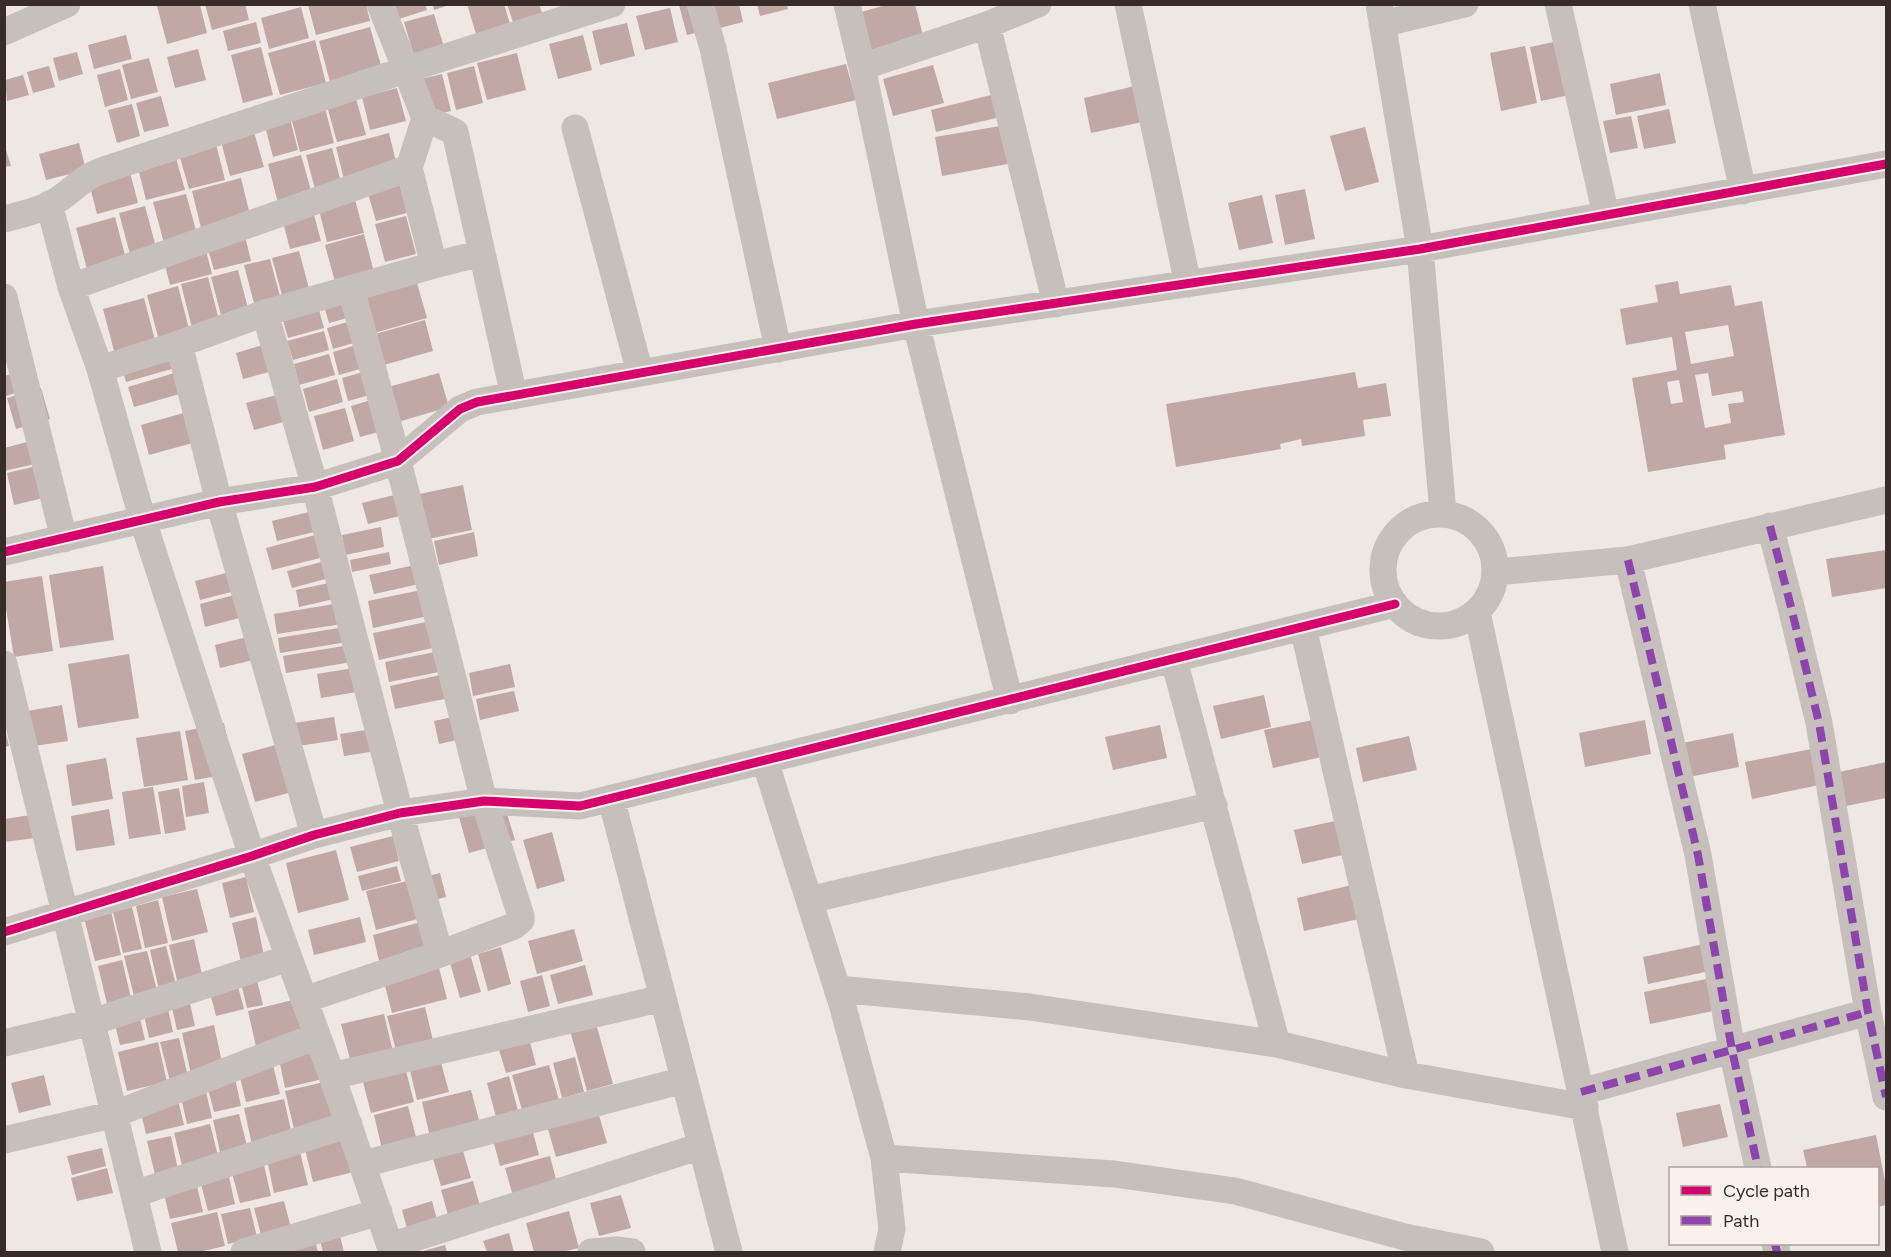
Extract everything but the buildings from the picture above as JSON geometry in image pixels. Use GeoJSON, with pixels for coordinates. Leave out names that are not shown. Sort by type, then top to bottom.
{"type":"FeatureCollection","features":[{"type":"Feature","properties":{"kind":"street"},"geometry":{"type":"LineString","coordinates":[[4,32],[67,4]]}},
{"type":"Feature","properties":{"kind":"street"},"geometry":{"type":"LineString","coordinates":[[380,4],[425,118],[409,168],[434,265]]}},
{"type":"Feature","properties":{"kind":"street"},"geometry":{"type":"LineString","coordinates":[[4,219],[49,204],[61,198],[85,177],[101,171],[405,69],[612,4]]}},
{"type":"Feature","properties":{"kind":"street"},"geometry":{"type":"LineString","coordinates":[[700,4],[713,48],[778,349]]}},
{"type":"Feature","properties":{"kind":"street"},"geometry":{"type":"LineString","coordinates":[[847,4],[916,324],[1010,700]]}},
{"type":"Feature","properties":{"kind":"street"},"geometry":{"type":"LineString","coordinates":[[862,67],[987,25],[1038,4]]}},
{"type":"Feature","properties":{"kind":"street"},"geometry":{"type":"LineString","coordinates":[[1128,4],[1188,284]]}},
{"type":"Feature","properties":{"kind":"street"},"geometry":{"type":"LineString","coordinates":[[1443,513],[1420,249],[1380,14],[1465,4]]}},
{"type":"Feature","properties":{"kind":"street"},"geometry":{"type":"LineString","coordinates":[[1558,4],[1606,215]]}},
{"type":"Feature","properties":{"kind":"street"},"geometry":{"type":"LineString","coordinates":[[1702,4],[1743,190]]}},
{"type":"Feature","properties":{"kind":"street"},"geometry":{"type":"LineString","coordinates":[[987,25],[1056,304]]}},
{"type":"Feature","properties":{"kind":"street"},"geometry":{"type":"LineString","coordinates":[[425,118],[455,132],[514,396]]}},
{"type":"Feature","properties":{"kind":"street"},"geometry":{"type":"LineString","coordinates":[[575,128],[640,373]]}},
{"type":"Feature","properties":{"kind":"street"},"geometry":{"type":"LineString","coordinates":[[4,552],[219,502],[315,487],[398,461],[465,406],[916,324],[1420,249],[1887,164]]}},
{"type":"Feature","properties":{"kind":"street"},"geometry":{"type":"LineString","coordinates":[[71,287],[409,168]]}},
{"type":"Feature","properties":{"kind":"street"},"geometry":{"type":"LineString","coordinates":[[49,204],[71,287],[100,369],[143,521],[252,856],[349,1124],[391,1249],[701,1146]]}},
{"type":"Feature","properties":{"kind":"street"},"geometry":{"type":"LineString","coordinates":[[100,369],[265,313],[482,253]]}},
{"type":"Feature","properties":{"kind":"street"},"geometry":{"type":"LineString","coordinates":[[304,1000],[440,954],[514,926],[520,920],[521,913],[484,801],[398,461],[351,289]]}},
{"type":"Feature","properties":{"kind":"street"},"geometry":{"type":"LineString","coordinates":[[4,297],[64,539]]}},
{"type":"Feature","properties":{"kind":"street"},"geometry":{"type":"LineString","coordinates":[[265,313],[315,487],[400,813],[440,954]]}},
{"type":"Feature","properties":{"kind":"street"},"geometry":{"type":"LineString","coordinates":[[179,344],[219,502],[314,836]]}},
{"type":"Feature","properties":{"kind":"street"},"geometry":{"type":"LineString","coordinates":[[1496,572],[1628,560],[1887,500]]}},
{"type":"Feature","properties":{"kind":"street"},"geometry":{"type":"LineString","coordinates":[[1443,513],[1464,518],[1481,531],[1493,551],[1496,572],[1490,594],[1477,612],[1458,623],[1436,626],[1414,621],[1395,604],[1385,589],[1382,567],[1388,545],[1401,528],[1420,516],[1443,513]]}},
{"type":"Feature","properties":{"kind":"street"},"geometry":{"type":"LineString","coordinates":[[1770,526],[1819,723],[1840,860],[1868,1012],[1887,1097]]}},
{"type":"Feature","properties":{"kind":"street"},"geometry":{"type":"LineString","coordinates":[[1628,560],[1698,855],[1732,1050],[1758,1167]]}},
{"type":"Feature","properties":{"kind":"street"},"geometry":{"type":"LineString","coordinates":[[4,932],[314,836],[400,813],[484,801],[580,806],[1395,604]]}},
{"type":"Feature","properties":{"kind":"street"},"geometry":{"type":"LineString","coordinates":[[1477,612],[1615,1252]]}},
{"type":"Feature","properties":{"kind":"street"},"geometry":{"type":"LineString","coordinates":[[1304,627],[1407,1075]]}},
{"type":"Feature","properties":{"kind":"street"},"geometry":{"type":"LineString","coordinates":[[1174,660],[1277,1044]]}},
{"type":"Feature","properties":{"kind":"street"},"geometry":{"type":"LineString","coordinates":[[4,664],[148,1252]]}},
{"type":"Feature","properties":{"kind":"street"},"geometry":{"type":"LineString","coordinates":[[765,761],[837,989],[884,1158],[892,1229],[887,1252]]}},
{"type":"Feature","properties":{"kind":"street"},"geometry":{"type":"LineString","coordinates":[[611,798],[729,1252]]}},
{"type":"Feature","properties":{"kind":"street"},"geometry":{"type":"LineString","coordinates":[[809,900],[1214,805]]}},
{"type":"Feature","properties":{"kind":"street"},"geometry":{"type":"LineString","coordinates":[[4,1043],[92,1022],[289,958]]}},
{"type":"Feature","properties":{"kind":"street"},"geometry":{"type":"LineString","coordinates":[[837,989],[1030,1007],[1277,1044],[1407,1075],[1583,1100],[1732,1050],[1868,1012]]}},
{"type":"Feature","properties":{"kind":"street"},"geometry":{"type":"LineString","coordinates":[[332,1076],[663,998]]}},
{"type":"Feature","properties":{"kind":"street"},"geometry":{"type":"LineString","coordinates":[[4,1140],[115,1114],[317,1036]]}},
{"type":"Feature","properties":{"kind":"street"},"geometry":{"type":"LineString","coordinates":[[363,1164],[684,1080]]}},
{"type":"Feature","properties":{"kind":"street"},"geometry":{"type":"LineString","coordinates":[[134,1194],[349,1124]]}},
{"type":"Feature","properties":{"kind":"street"},"geometry":{"type":"LineString","coordinates":[[884,1158],[1114,1174],[1235,1191],[1405,1237],[1481,1252]]}},
{"type":"Feature","properties":{"kind":"street"},"geometry":{"type":"LineString","coordinates":[[244,1252],[379,1212]]}},
{"type":"Feature","properties":{"kind":"street"},"geometry":{"type":"LineString","coordinates":[[591,1252],[617,1250],[632,1252]]}},
{"type":"Feature","properties":{"kind":"marked path"},"geometry":{"type":"LineString","coordinates":[[1770,526],[1819,723],[1868,1012],[1886,1097]]}},
{"type":"Feature","properties":{"kind":"marked path"},"geometry":{"type":"LineString","coordinates":[[1628,560],[1698,855],[1732,1050],[1758,1167]]}},
{"type":"Feature","properties":{"kind":"marked path"},"geometry":{"type":"LineString","coordinates":[[1581,1092],[1868,1012]]}},
{"type":"Feature","properties":{"kind":"marked path"},"geometry":{"type":"LineString","coordinates":[[1775,1245],[1777,1252]]}},
{"type":"Feature","properties":{"kind":"cycle path"},"geometry":{"type":"LineString","coordinates":[[4,552],[219,502],[315,487],[398,461],[460,409],[477,402],[916,324],[1420,249],[1886,164]]}},
{"type":"Feature","properties":{"kind":"cycle path"},"geometry":{"type":"LineString","coordinates":[[4,932],[314,835],[400,813],[484,801],[580,806],[1395,604]]}}]}
